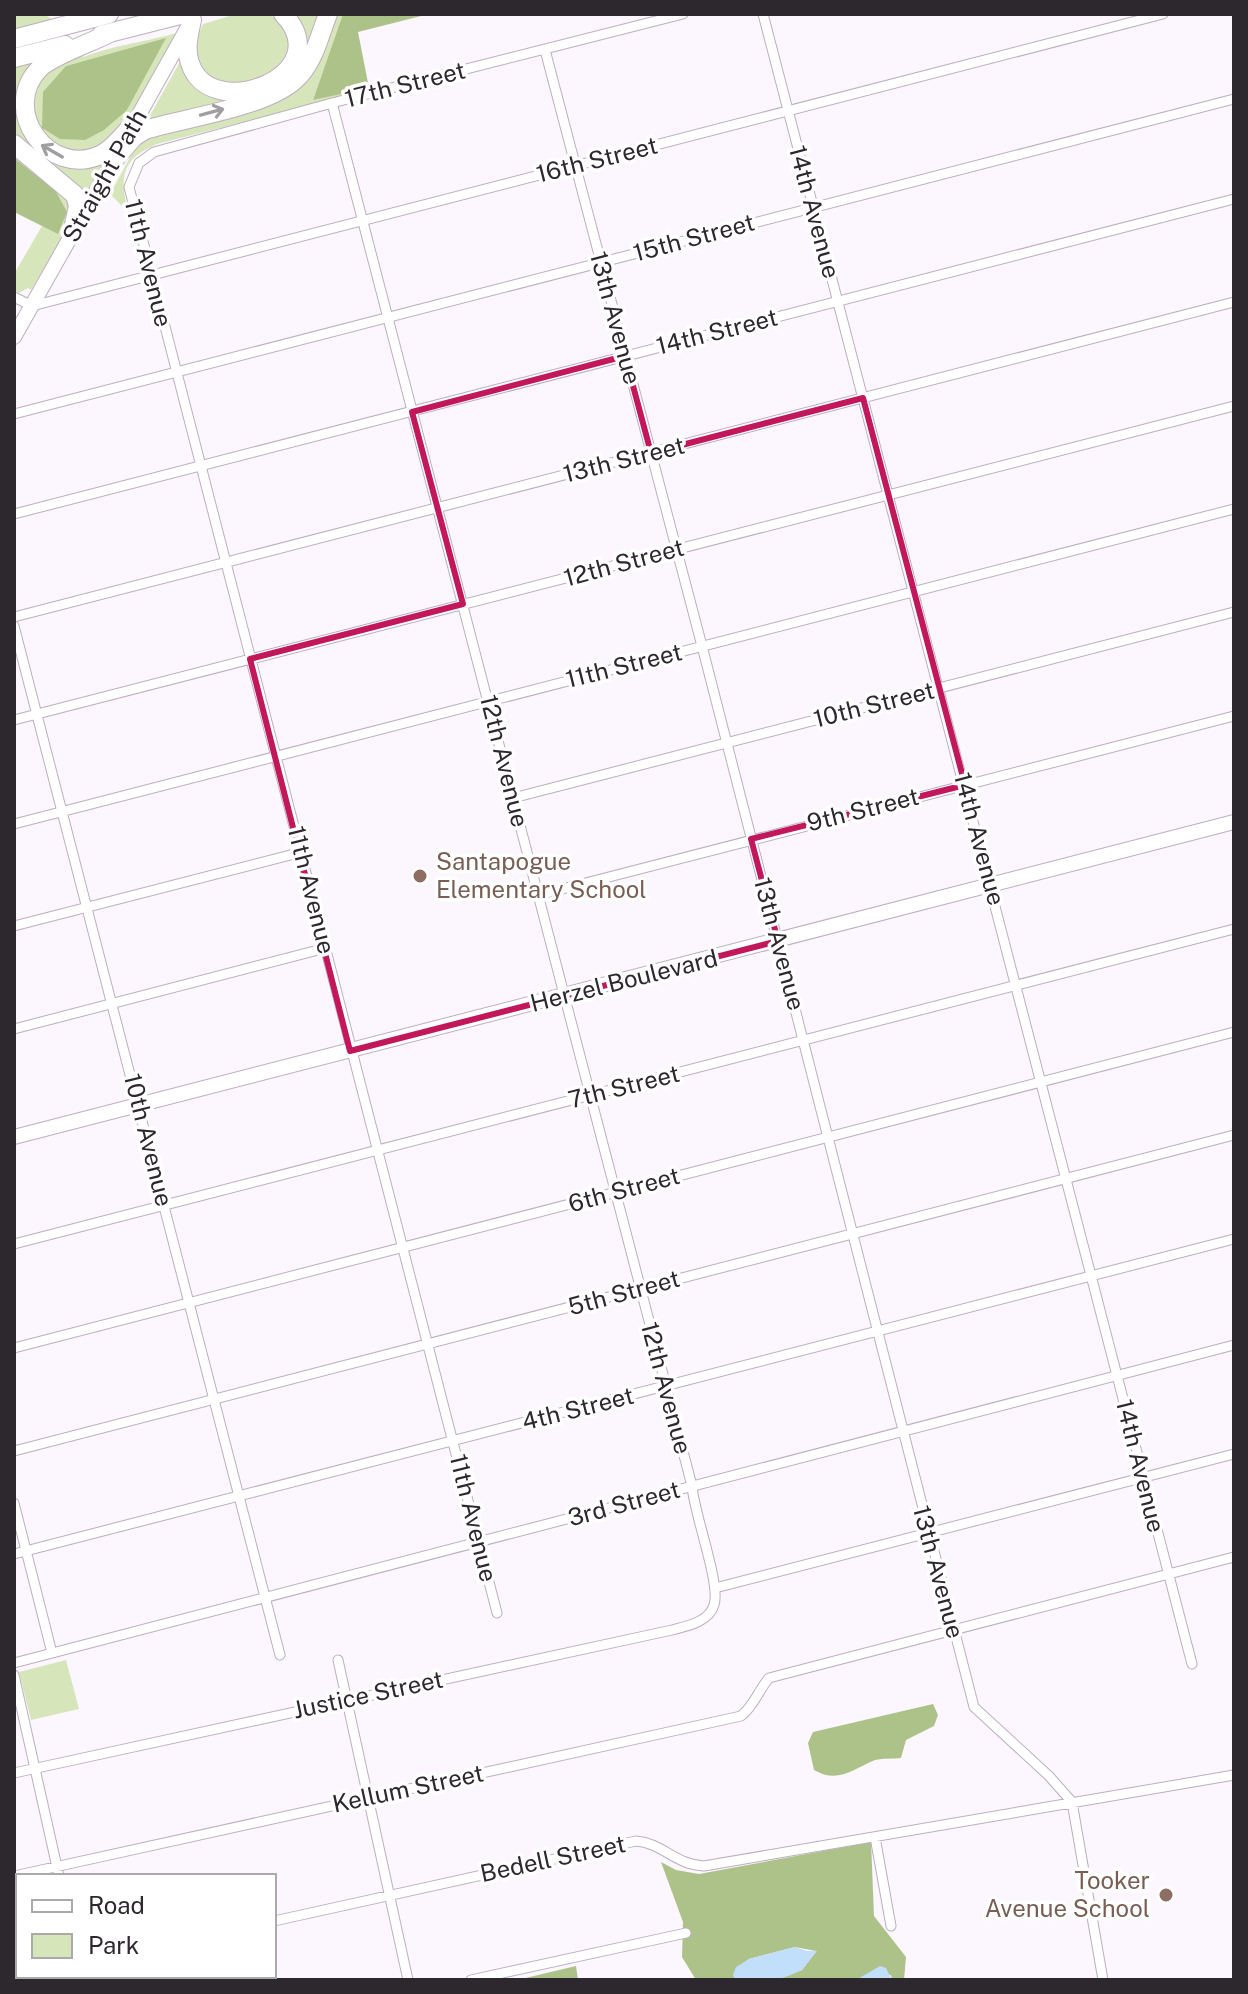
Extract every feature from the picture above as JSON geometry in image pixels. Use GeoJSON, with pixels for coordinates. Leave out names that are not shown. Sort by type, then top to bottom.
{"type":"FeatureCollection","features":[{"type":"Feature","properties":{"kind":"highway"},"geometry":{"type":"LineString","coordinates":[[14,39],[110,23],[190,16],[188,52],[196,74],[217,88],[243,91],[275,81],[292,64],[296,39],[283,14]]}},
{"type":"Feature","properties":{"kind":"highway"},"geometry":{"type":"LineString","coordinates":[[113,161],[134,137],[145,130],[263,99],[289,85],[309,62],[328,14]]}},
{"type":"Feature","properties":{"kind":"highway"},"geometry":{"type":"LineString","coordinates":[[110,23],[39,69],[27,87],[24,103],[26,120],[33,135],[45,148],[59,156],[77,159],[106,152],[136,121]]}},
{"type":"Feature","properties":{"kind":"highway"},"geometry":{"type":"LineString","coordinates":[[14,58],[110,23]]}},
{"type":"Feature","properties":{"kind":"highway"},"geometry":{"type":"LineString","coordinates":[[14,144],[36,165],[73,191],[78,206],[72,234]]}},
{"type":"Feature","properties":{"kind":"street","name":"17th Street"},"geometry":{"type":"LineString","coordinates":[[135,169],[146,155],[154,152],[332,103],[683,14]]}},
{"type":"Feature","properties":{"kind":"street","name":"14th Avenue"},"geometry":{"type":"LineString","coordinates":[[763,14],[1192,1664]]}},
{"type":"Feature","properties":{"kind":"street","name":"16th Street"},"geometry":{"type":"LineString","coordinates":[[32,306],[1163,14]]}},
{"type":"Feature","properties":{"kind":"street","name":"Straight Path"},"geometry":{"type":"LineString","coordinates":[[14,337],[136,121],[190,16]]}},
{"type":"Feature","properties":{"kind":"street","name":"13th Avenue"},"geometry":{"type":"LineString","coordinates":[[545,50],[677,549],[974,1707],[1049,1776],[1072,1802]]}},
{"type":"Feature","properties":{"kind":"street","name":"15th Street"},"geometry":{"type":"LineString","coordinates":[[14,414],[1234,99]]}},
{"type":"Feature","properties":{"kind":"street","name":"12th Avenue"},"geometry":{"type":"LineString","coordinates":[[332,103],[692,1486],[693,1502],[715,1588],[714,1606]]}},
{"type":"Feature","properties":{"kind":"street","name":"11th Avenue"},"geometry":{"type":"LineString","coordinates":[[135,169],[129,187],[150,275],[497,1613]]}},
{"type":"Feature","properties":{"kind":"street","name":"14th Street"},"geometry":{"type":"LineString","coordinates":[[14,514],[1234,199]]}},
{"type":"Feature","properties":{"kind":"street"},"geometry":{"type":"LineString","coordinates":[[14,297],[32,306]]}},
{"type":"Feature","properties":{"kind":"street","name":"13th Street"},"geometry":{"type":"LineString","coordinates":[[14,617],[1234,302]]}},
{"type":"Feature","properties":{"kind":"street","name":"12th Street"},"geometry":{"type":"LineString","coordinates":[[14,720],[1234,406]]}},
{"type":"Feature","properties":{"kind":"street","name":"11th Street"},"geometry":{"type":"LineString","coordinates":[[14,824],[1234,509]]}},
{"type":"Feature","properties":{"kind":"street","name":"10th Street"},"geometry":{"type":"LineString","coordinates":[[513,798],[1234,612]]}},
{"type":"Feature","properties":{"kind":"street","name":"10th Avenue"},"geometry":{"type":"LineString","coordinates":[[14,626],[280,1655]]}},
{"type":"Feature","properties":{"kind":"street","name":"9th Street"},"geometry":{"type":"LineString","coordinates":[[539,895],[1234,716]]}},
{"type":"Feature","properties":{"kind":"street","name":"Herzel Boulevard"},"geometry":{"type":"LineString","coordinates":[[14,1137],[1234,822]]}},
{"type":"Feature","properties":{"kind":"street"},"geometry":{"type":"LineString","coordinates":[[14,926],[302,852]]}},
{"type":"Feature","properties":{"kind":"street","name":"7th Street"},"geometry":{"type":"LineString","coordinates":[[14,1244],[1234,929]]}},
{"type":"Feature","properties":{"kind":"street"},"geometry":{"type":"LineString","coordinates":[[14,1029],[326,948]]}},
{"type":"Feature","properties":{"kind":"street","name":"6th Street"},"geometry":{"type":"LineString","coordinates":[[14,1348],[1234,1032]]}},
{"type":"Feature","properties":{"kind":"street","name":"5th Street"},"geometry":{"type":"LineString","coordinates":[[14,1451],[1234,1135]]}},
{"type":"Feature","properties":{"kind":"street","name":"4th Street"},"geometry":{"type":"LineString","coordinates":[[14,1554],[1234,1239]]}},
{"type":"Feature","properties":{"kind":"street","name":"3rd Street"},"geometry":{"type":"LineString","coordinates":[[14,1663],[1234,1345]]}},
{"type":"Feature","properties":{"kind":"street"},"geometry":{"type":"LineString","coordinates":[[715,1588],[1234,1454]]}},
{"type":"Feature","properties":{"kind":"street"},"geometry":{"type":"LineString","coordinates":[[14,1503],[52,1653]]}},
{"type":"Feature","properties":{"kind":"street"},"geometry":{"type":"LineString","coordinates":[[953,1628],[1234,1557]]}},
{"type":"Feature","properties":{"kind":"street","name":"Justice Street"},"geometry":{"type":"LineString","coordinates":[[14,1773],[682,1627],[706,1618],[714,1606]]}},
{"type":"Feature","properties":{"kind":"street","name":"Kellum Street"},"geometry":{"type":"LineString","coordinates":[[32,1874],[58,1871],[741,1716],[751,1708],[760,1688],[769,1678],[953,1628]]}},
{"type":"Feature","properties":{"kind":"street"},"geometry":{"type":"LineString","coordinates":[[338,1660],[408,1980]]}},
{"type":"Feature","properties":{"kind":"street"},"geometry":{"type":"LineString","coordinates":[[14,1675],[58,1871]]}},
{"type":"Feature","properties":{"kind":"street","name":"Bedell Street"},"geometry":{"type":"LineString","coordinates":[[276,1921],[636,1841],[648,1842],[688,1865],[704,1866],[1234,1775]]}},
{"type":"Feature","properties":{"kind":"street"},"geometry":{"type":"LineString","coordinates":[[1072,1802],[1103,1980]]}},
{"type":"Feature","properties":{"kind":"street"},"geometry":{"type":"LineString","coordinates":[[875,1837],[891,1926]]}},
{"type":"Feature","properties":{"kind":"street"},"geometry":{"type":"LineString","coordinates":[[471,1980],[686,1933]]}},
{"type":"Feature","properties":{"kind":"highlighted area"},"geometry":{"type":"Polygon","coordinates":[[[625,356],[651,453],[863,398],[965,785],[751,839],[778,941],[350,1051],[250,659],[463,604],[412,412],[625,356]]]}},
{"type":"Feature","properties":{"kind":"green space"},"geometry":{"type":"Polygon","coordinates":[[[14,14],[44,14],[53,20],[14,32],[14,14]]]}},
{"type":"Feature","properties":{"kind":"green space"},"geometry":{"type":"Polygon","coordinates":[[[236,14],[272,16],[290,29],[289,63],[257,86],[207,80],[197,59],[197,40],[203,24],[236,14]]]}},
{"type":"Feature","properties":{"kind":"green space"},"geometry":{"type":"Polygon","coordinates":[[[288,14],[325,14],[308,57],[300,54],[288,14]]]}},
{"type":"Feature","properties":{"kind":"green space"},"geometry":{"type":"Polygon","coordinates":[[[335,14],[343,14],[313,100],[361,88],[361,92],[157,144],[129,163],[124,179],[128,212],[110,194],[140,139],[268,104],[335,14]]]}},
{"type":"Feature","properties":{"kind":"green space"},"geometry":{"type":"Polygon","coordinates":[[[343,14],[429,14],[358,32],[369,88],[313,100],[343,14]]]}},
{"type":"Feature","properties":{"kind":"green space"},"geometry":{"type":"Polygon","coordinates":[[[177,33],[121,134],[90,156],[45,144],[29,100],[40,76],[82,54],[83,57],[177,33]],[[165,39],[66,66],[127,110],[165,39]]]}},
{"type":"Feature","properties":{"kind":"green space"},"geometry":{"type":"Polygon","coordinates":[[[166,38],[127,110],[104,130],[85,140],[60,139],[42,128],[43,92],[66,66],[166,38]]]}},
{"type":"Feature","properties":{"kind":"green space"},"geometry":{"type":"Polygon","coordinates":[[[186,51],[184,62],[243,97],[149,122],[148,119],[186,51]]]}},
{"type":"Feature","properties":{"kind":"green space"},"geometry":{"type":"Polygon","coordinates":[[[42,60],[34,70],[33,145],[107,158],[81,203],[14,140],[14,67],[42,60]]]}},
{"type":"Feature","properties":{"kind":"green space"},"geometry":{"type":"Polygon","coordinates":[[[14,152],[69,193],[74,217],[31,290],[28,288],[19,293],[14,290],[14,274],[42,226],[58,233],[32,172],[14,158],[14,152]]]}},
{"type":"Feature","properties":{"kind":"green space"},"geometry":{"type":"Polygon","coordinates":[[[14,158],[55,190],[67,212],[58,234],[14,212],[14,158]]]}},
{"type":"Feature","properties":{"kind":"green space"},"geometry":{"type":"Polygon","coordinates":[[[66,1660],[79,1709],[31,1720],[19,1672],[66,1660]]]}},
{"type":"Feature","properties":{"kind":"green space"},"geometry":{"type":"Polygon","coordinates":[[[933,1704],[938,1715],[934,1726],[906,1740],[901,1758],[875,1760],[852,1771],[831,1776],[814,1770],[808,1743],[813,1732],[933,1704]]]}},
{"type":"Feature","properties":{"kind":"green space"},"geometry":{"type":"Polygon","coordinates":[[[871,1842],[874,1916],[906,1957],[904,1980],[892,1980],[891,1975],[856,1980],[776,1980],[802,1970],[816,1951],[795,1947],[749,1959],[733,1975],[736,1980],[696,1980],[682,1957],[683,1922],[661,1862],[676,1870],[699,1874],[871,1842]]]}},
{"type":"Feature","properties":{"kind":"green space"},"geometry":{"type":"Polygon","coordinates":[[[576,1966],[578,1980],[517,1980],[576,1966]]]}},
{"type":"Feature","properties":{"kind":"water"},"geometry":{"type":"Polygon","coordinates":[[[795,1947],[817,1951],[802,1970],[776,1980],[736,1980],[733,1975],[736,1967],[749,1959],[795,1947]]]}},
{"type":"Feature","properties":{"kind":"water"},"geometry":{"type":"Polygon","coordinates":[[[880,1966],[886,1968],[892,1980],[856,1980],[880,1966]]]}},
{"type":"Feature","properties":{"kind":"place","name":"Santapogue Elementary School"},"geometry":{"type":"Point","coordinates":[420,876]}},
{"type":"Feature","properties":{"kind":"place","name":"Tooker Avenue School"},"geometry":{"type":"Point","coordinates":[1166,1895]}}]}
